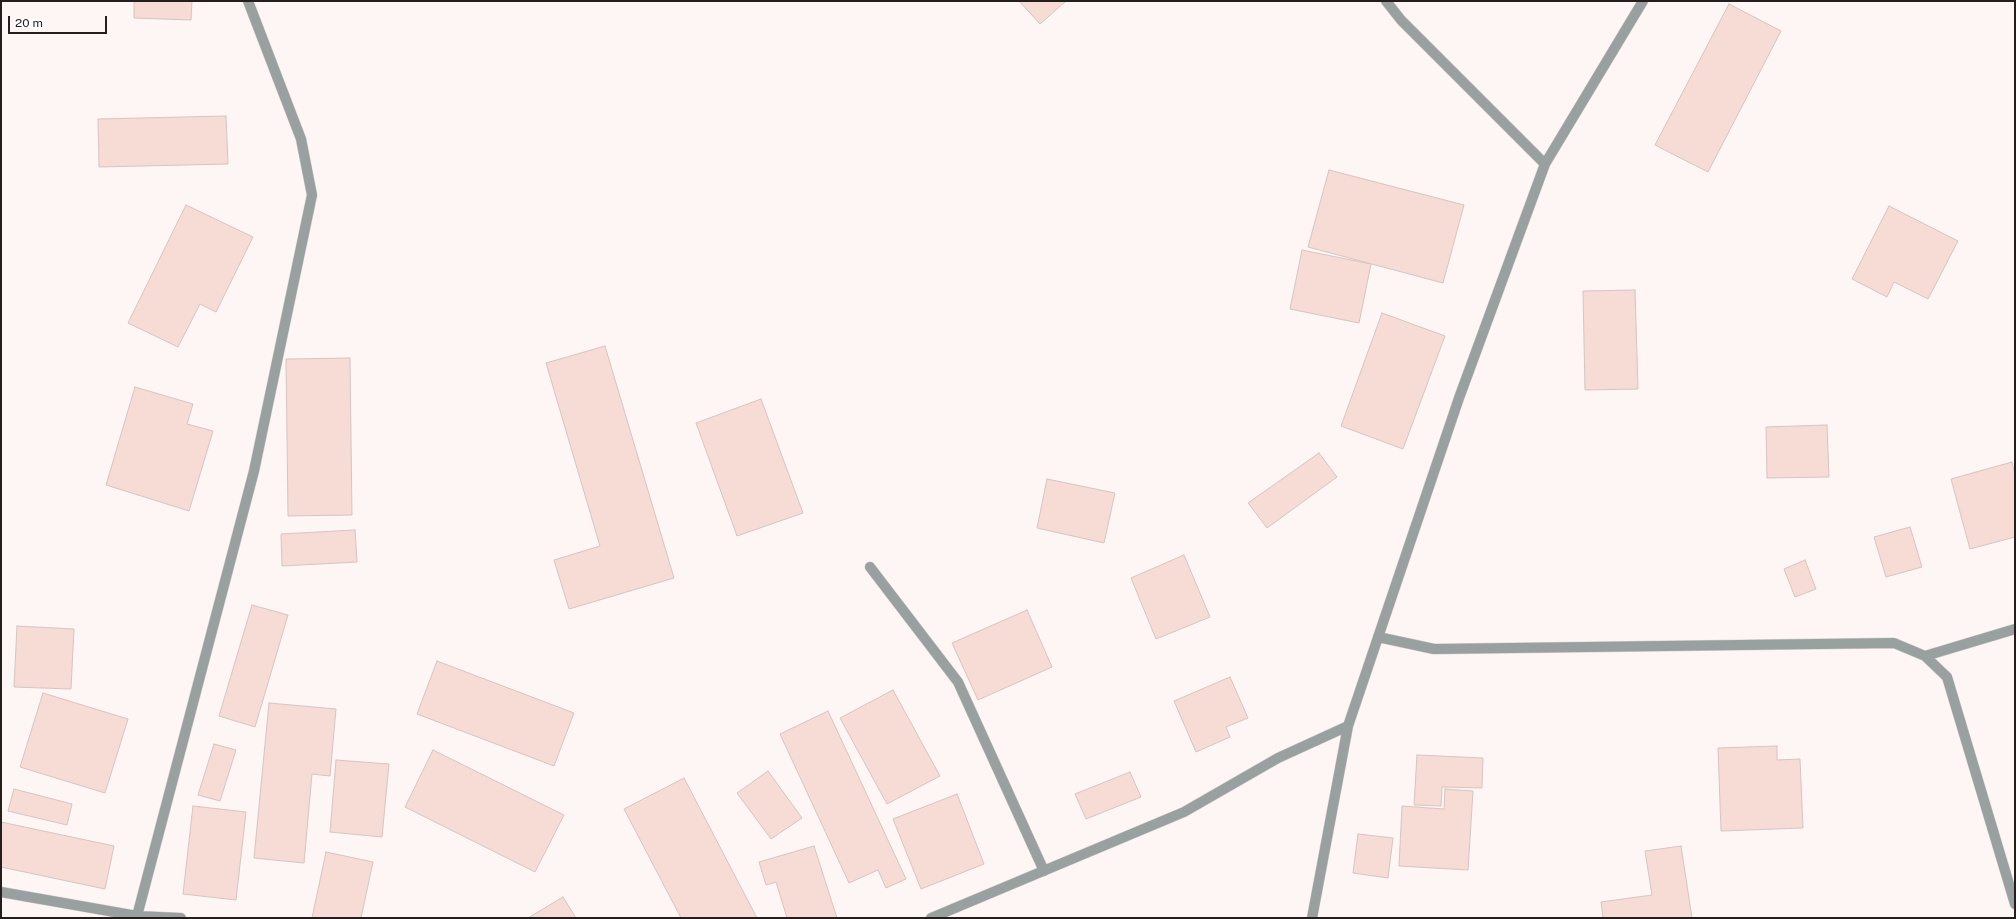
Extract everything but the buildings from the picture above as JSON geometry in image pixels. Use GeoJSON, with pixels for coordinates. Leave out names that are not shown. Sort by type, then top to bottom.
{"type":"FeatureCollection","features":[{"type":"Feature","properties":{"kind":"street"},"geometry":{"type":"LineString","coordinates":[[136,916],[254,471],[312,195],[301,138],[248,1]]}},
{"type":"Feature","properties":{"kind":"street"},"geometry":{"type":"LineString","coordinates":[[1386,1],[1401,20],[1545,164]]}},
{"type":"Feature","properties":{"kind":"street"},"geometry":{"type":"LineString","coordinates":[[1312,918],[1348,726],[1459,398],[1545,164],[1643,1]]}},
{"type":"Feature","properties":{"kind":"street"},"geometry":{"type":"LineString","coordinates":[[870,567],[958,682],[1044,871]]}},
{"type":"Feature","properties":{"kind":"street"},"geometry":{"type":"LineString","coordinates":[[1925,656],[2015,629]]}},
{"type":"Feature","properties":{"kind":"street"},"geometry":{"type":"LineString","coordinates":[[1378,637],[1434,649],[1894,643],[1925,656],[1947,677],[2015,904]]}},
{"type":"Feature","properties":{"kind":"street"},"geometry":{"type":"LineString","coordinates":[[931,918],[1184,812],[1278,758],[1348,726]]}},
{"type":"Feature","properties":{"kind":"street"},"geometry":{"type":"LineString","coordinates":[[1,892],[136,916],[181,918]]}}]}
